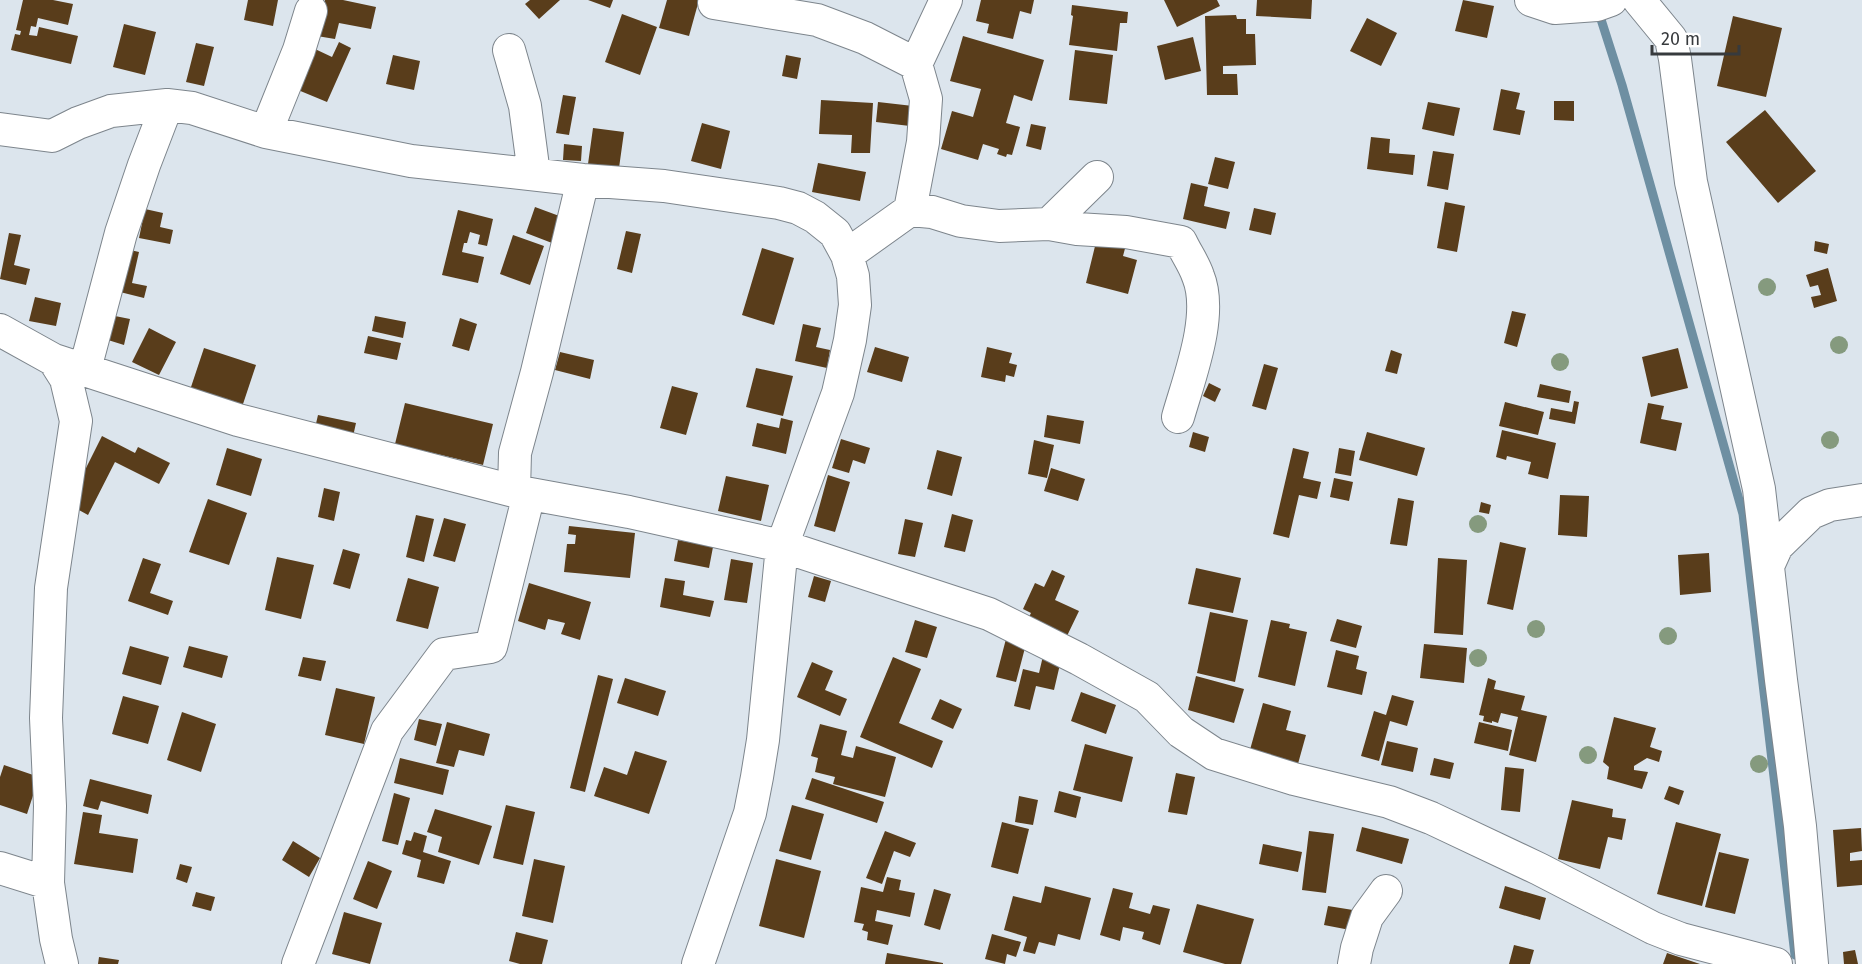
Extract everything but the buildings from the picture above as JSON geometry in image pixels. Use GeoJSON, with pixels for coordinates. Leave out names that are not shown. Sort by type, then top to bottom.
{"type":"FeatureCollection","features":[{"type":"Feature","properties":{"kind":"street"},"geometry":{"type":"LineString","coordinates":[[910,210],[922,142],[926,99],[916,64],[946,0]]}},
{"type":"Feature","properties":{"kind":"street"},"geometry":{"type":"LineString","coordinates":[[1531,0],[1555,8],[1597,5],[1611,0]]}},
{"type":"Feature","properties":{"kind":"street"},"geometry":{"type":"LineString","coordinates":[[1639,0],[1671,39],[1690,182],[1759,489],[1800,826],[1812,964]]}},
{"type":"Feature","properties":{"kind":"street"},"geometry":{"type":"LineString","coordinates":[[714,3],[816,20],[865,38],[916,64]]}},
{"type":"Feature","properties":{"kind":"street"},"geometry":{"type":"LineString","coordinates":[[266,132],[299,50],[311,10]]}},
{"type":"Feature","properties":{"kind":"street"},"geometry":{"type":"LineString","coordinates":[[509,50],[525,106],[534,174]]}},
{"type":"Feature","properties":{"kind":"street"},"geometry":{"type":"LineString","coordinates":[[85,369],[121,233],[167,105]]}},
{"type":"Feature","properties":{"kind":"street"},"geometry":{"type":"LineString","coordinates":[[0,129],[52,136],[78,123],[111,111],[167,105],[192,108],[266,132],[411,161],[583,180],[664,186],[779,203],[798,208],[815,217],[834,233],[847,255],[853,276],[855,305],[845,369],[782,546],[763,740],[754,795],[750,813],[698,964]]}},
{"type":"Feature","properties":{"kind":"street"},"geometry":{"type":"LineString","coordinates":[[1049,224],[1097,177]]}},
{"type":"Feature","properties":{"kind":"street"},"geometry":{"type":"LineString","coordinates":[[298,964],[387,731],[444,654],[491,647],[522,493],[515,453],[583,180]]}},
{"type":"Feature","properties":{"kind":"street"},"geometry":{"type":"LineString","coordinates":[[847,255],[910,210],[932,212],[961,221],[999,226],[1049,224],[1077,229],[1126,232],[1181,242],[1199,277],[1204,313],[1199,341],[1178,417]]}},
{"type":"Feature","properties":{"kind":"street"},"geometry":{"type":"LineString","coordinates":[[0,330],[54,360],[238,420],[522,493],[629,512],[782,546],[989,614],[1148,697],[1181,732],[1214,754],[1294,779],[1389,802],[1431,818],[1539,869],[1653,928],[1681,939],[1776,964]]}},
{"type":"Feature","properties":{"kind":"street"},"geometry":{"type":"LineString","coordinates":[[54,360],[66,379],[76,421],[51,588],[46,718],[50,806],[48,883],[62,964]]}},
{"type":"Feature","properties":{"kind":"street"},"geometry":{"type":"LineString","coordinates":[[1768,567],[1777,546],[1811,513],[1830,505],[1862,500]]}},
{"type":"Feature","properties":{"kind":"street"},"geometry":{"type":"LineString","coordinates":[[0,868],[48,883]]}},
{"type":"Feature","properties":{"kind":"street"},"geometry":{"type":"LineString","coordinates":[[1354,964],[1367,917],[1386,891]]}},
{"type":"Feature","properties":{"kind":"waterway"},"geometry":{"type":"LineString","coordinates":[[1598,10],[1622,85],[1743,514],[1795,955]]}}]}
